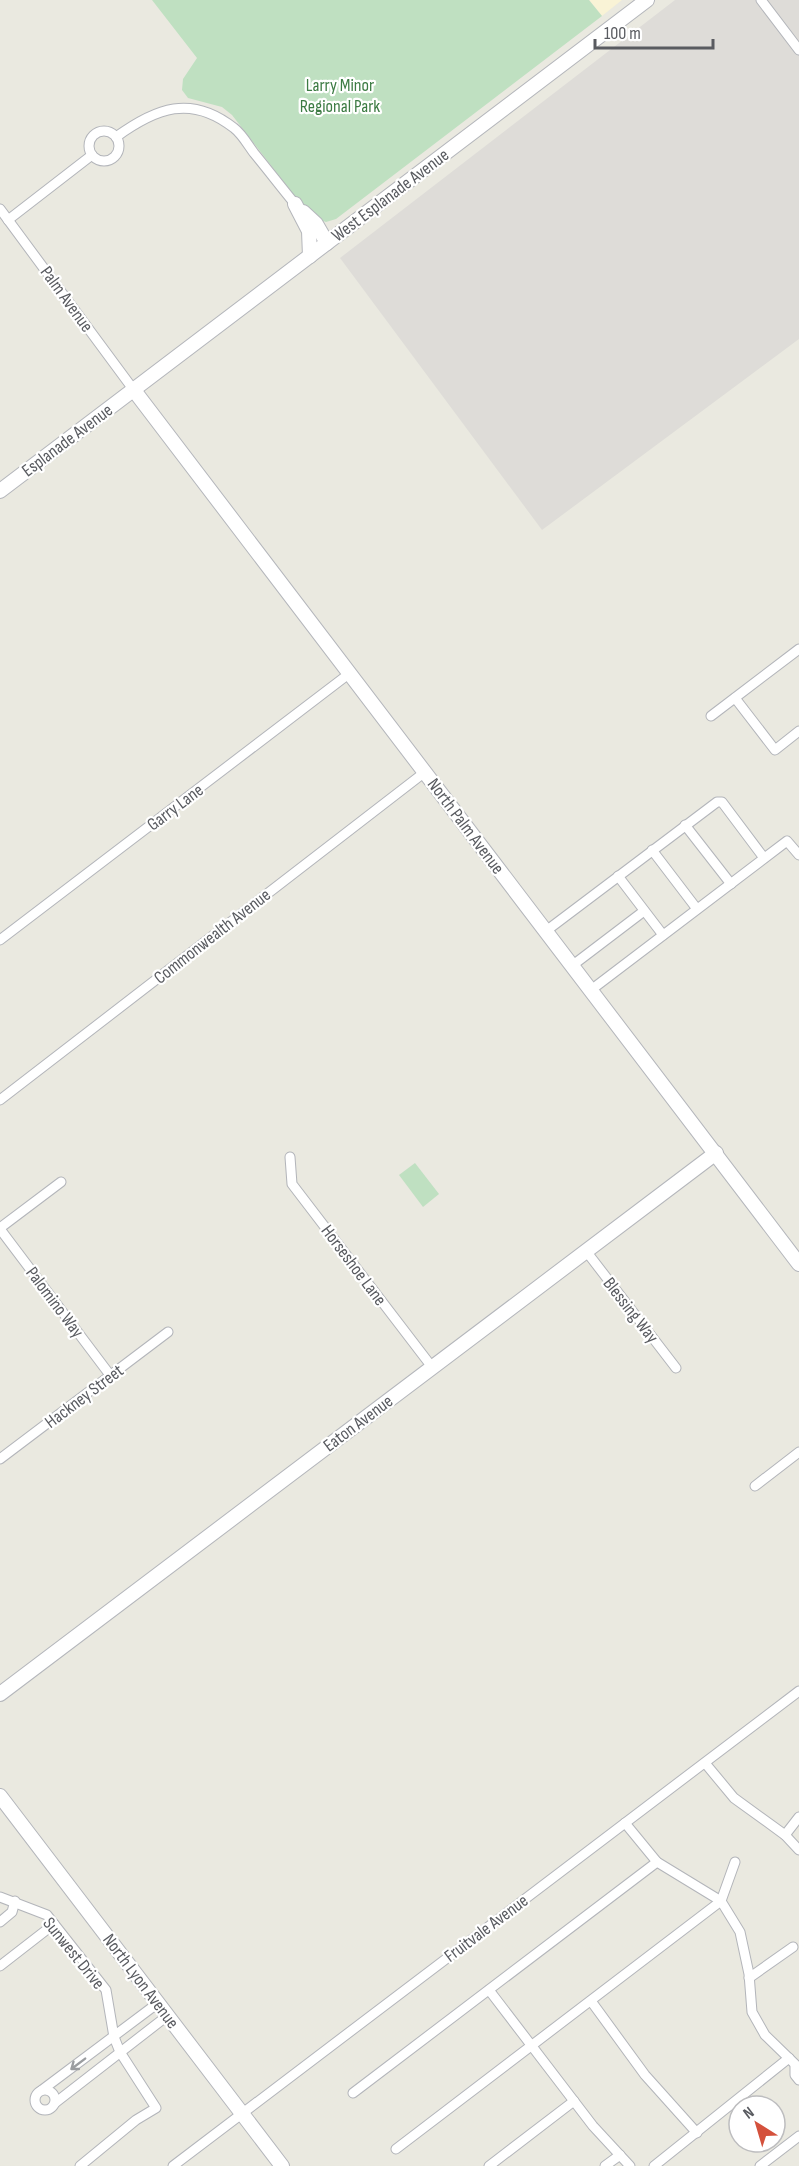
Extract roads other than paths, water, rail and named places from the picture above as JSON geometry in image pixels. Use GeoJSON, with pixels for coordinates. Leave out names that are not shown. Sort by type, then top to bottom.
{"type":"FeatureCollection","features":[{"type":"Feature","properties":{"kind":"street","name":"West Esplanade Avenue"},"geometry":{"type":"LineString","coordinates":[[134,389],[646,0]]}},
{"type":"Feature","properties":{"kind":"street"},"geometry":{"type":"LineString","coordinates":[[760,0],[799,50]]}},
{"type":"Feature","properties":{"kind":"street"},"geometry":{"type":"LineString","coordinates":[[116,137],[138,121],[163,110],[189,108],[208,113],[235,129],[295,204],[316,224],[327,243]]}},
{"type":"Feature","properties":{"kind":"street"},"geometry":{"type":"LineString","coordinates":[[108,132],[116,137],[119,146],[113,158],[104,161],[92,155],[91,140],[98,133],[108,132]]}},
{"type":"Feature","properties":{"kind":"street"},"geometry":{"type":"LineString","coordinates":[[9,220],[92,155]]}},
{"type":"Feature","properties":{"kind":"street"},"geometry":{"type":"LineString","coordinates":[[295,204],[309,231],[310,256]]}},
{"type":"Feature","properties":{"kind":"street","name":"Palm Avenue"},"geometry":{"type":"LineString","coordinates":[[0,209],[134,389]]}},
{"type":"Feature","properties":{"kind":"street","name":"Esplanade Avenue"},"geometry":{"type":"LineString","coordinates":[[0,491],[134,389]]}},
{"type":"Feature","properties":{"kind":"street","name":"North Palm Avenue"},"geometry":{"type":"LineString","coordinates":[[134,389],[799,1264]]}},
{"type":"Feature","properties":{"kind":"street"},"geometry":{"type":"LineString","coordinates":[[711,716],[799,649]]}},
{"type":"Feature","properties":{"kind":"street","name":"Garry Lane"},"geometry":{"type":"LineString","coordinates":[[0,940],[350,673]]}},
{"type":"Feature","properties":{"kind":"street"},"geometry":{"type":"LineString","coordinates":[[735,698],[775,750],[799,731]]}},
{"type":"Feature","properties":{"kind":"street","name":"Commonwealth Avenue"},"geometry":{"type":"LineString","coordinates":[[0,1100],[425,772]]}},
{"type":"Feature","properties":{"kind":"street"},"geometry":{"type":"LineString","coordinates":[[546,931],[717,802],[722,802],[765,858]]}},
{"type":"Feature","properties":{"kind":"street"},"geometry":{"type":"LineString","coordinates":[[686,825],[730,884]]}},
{"type":"Feature","properties":{"kind":"street"},"geometry":{"type":"LineString","coordinates":[[591,990],[787,841],[799,855]]}},
{"type":"Feature","properties":{"kind":"street"},"geometry":{"type":"LineString","coordinates":[[652,850],[697,909]]}},
{"type":"Feature","properties":{"kind":"street"},"geometry":{"type":"LineString","coordinates":[[618,876],[663,935]]}},
{"type":"Feature","properties":{"kind":"street"},"geometry":{"type":"LineString","coordinates":[[573,965],[644,911]]}},
{"type":"Feature","properties":{"kind":"street","name":"Eaton Avenue"},"geometry":{"type":"LineString","coordinates":[[0,1694],[716,1153]]}},
{"type":"Feature","properties":{"kind":"street","name":"Horseshoe Lane"},"geometry":{"type":"LineString","coordinates":[[290,1157],[292,1184],[432,1367]]}},
{"type":"Feature","properties":{"kind":"street"},"geometry":{"type":"LineString","coordinates":[[0,1229],[61,1182]]}},
{"type":"Feature","properties":{"kind":"street","name":"Palomino Way"},"geometry":{"type":"LineString","coordinates":[[0,1229],[110,1375]]}},
{"type":"Feature","properties":{"kind":"street","name":"Blessing Way"},"geometry":{"type":"LineString","coordinates":[[586,1251],[676,1368]]}},
{"type":"Feature","properties":{"kind":"street","name":"Hackney Street"},"geometry":{"type":"LineString","coordinates":[[0,1460],[168,1332]]}},
{"type":"Feature","properties":{"kind":"street"},"geometry":{"type":"LineString","coordinates":[[755,1485],[799,1452]]}},
{"type":"Feature","properties":{"kind":"street","name":"Fruitvale Avenue"},"geometry":{"type":"LineString","coordinates":[[172,2166],[799,1691]]}},
{"type":"Feature","properties":{"kind":"street"},"geometry":{"type":"LineString","coordinates":[[705,1763],[734,1798],[785,1835],[799,1850]]}},
{"type":"Feature","properties":{"kind":"street","name":"North Lyon Avenue"},"geometry":{"type":"LineString","coordinates":[[0,1796],[282,2166]]}},
{"type":"Feature","properties":{"kind":"street"},"geometry":{"type":"LineString","coordinates":[[785,1835],[799,1817]]}},
{"type":"Feature","properties":{"kind":"street"},"geometry":{"type":"LineString","coordinates":[[625,1823],[657,1862],[721,1901],[740,1932],[749,1978],[752,2012],[765,2035],[794,2064],[795,2075],[799,2080]]}},
{"type":"Feature","properties":{"kind":"street"},"geometry":{"type":"LineString","coordinates":[[353,2093],[657,1862]]}},
{"type":"Feature","properties":{"kind":"street"},"geometry":{"type":"LineString","coordinates":[[396,2148],[721,1901],[735,1862]]}},
{"type":"Feature","properties":{"kind":"street","name":"Sunwest Drive"},"geometry":{"type":"LineString","coordinates":[[0,1897],[46,1914],[106,1990],[114,2037],[120,2052],[156,2108],[136,2120],[80,2166]]}},
{"type":"Feature","properties":{"kind":"street"},"geometry":{"type":"LineString","coordinates":[[0,1922],[12,1912],[15,1901]]}},
{"type":"Feature","properties":{"kind":"street"},"geometry":{"type":"LineString","coordinates":[[0,1966],[54,1924]]}},
{"type":"Feature","properties":{"kind":"street"},"geometry":{"type":"LineString","coordinates":[[749,1978],[793,1947]]}},
{"type":"Feature","properties":{"kind":"street"},"geometry":{"type":"LineString","coordinates":[[489,1990],[592,2126],[630,2166]]}},
{"type":"Feature","properties":{"kind":"street"},"geometry":{"type":"LineString","coordinates":[[591,2001],[645,2075],[697,2133]]}},
{"type":"Feature","properties":{"kind":"street"},"geometry":{"type":"LineString","coordinates":[[158,2003],[42,2091],[36,2097],[36,2103],[40,2108],[48,2109],[167,2016]]}},
{"type":"Feature","properties":{"kind":"street"},"geometry":{"type":"LineString","coordinates":[[131,2024],[141,2037]]}},
{"type":"Feature","properties":{"kind":"street"},"geometry":{"type":"LineString","coordinates":[[654,2166],[794,2064]]}},
{"type":"Feature","properties":{"kind":"street"},"geometry":{"type":"LineString","coordinates":[[42,2091],[51,2092],[55,2103]]}},
{"type":"Feature","properties":{"kind":"street"},"geometry":{"type":"LineString","coordinates":[[489,2166],[574,2101]]}},
{"type":"Feature","properties":{"kind":"street"},"geometry":{"type":"LineString","coordinates":[[760,2166],[799,2136]]}},
{"type":"Feature","properties":{"kind":"street"},"geometry":{"type":"LineString","coordinates":[[605,2166],[620,2155]]}},
{"type":"Feature","properties":{"kind":"park label","name":"Larry Minor Regional Park"},"geometry":{"type":"Point","coordinates":[340,95]}}]}
